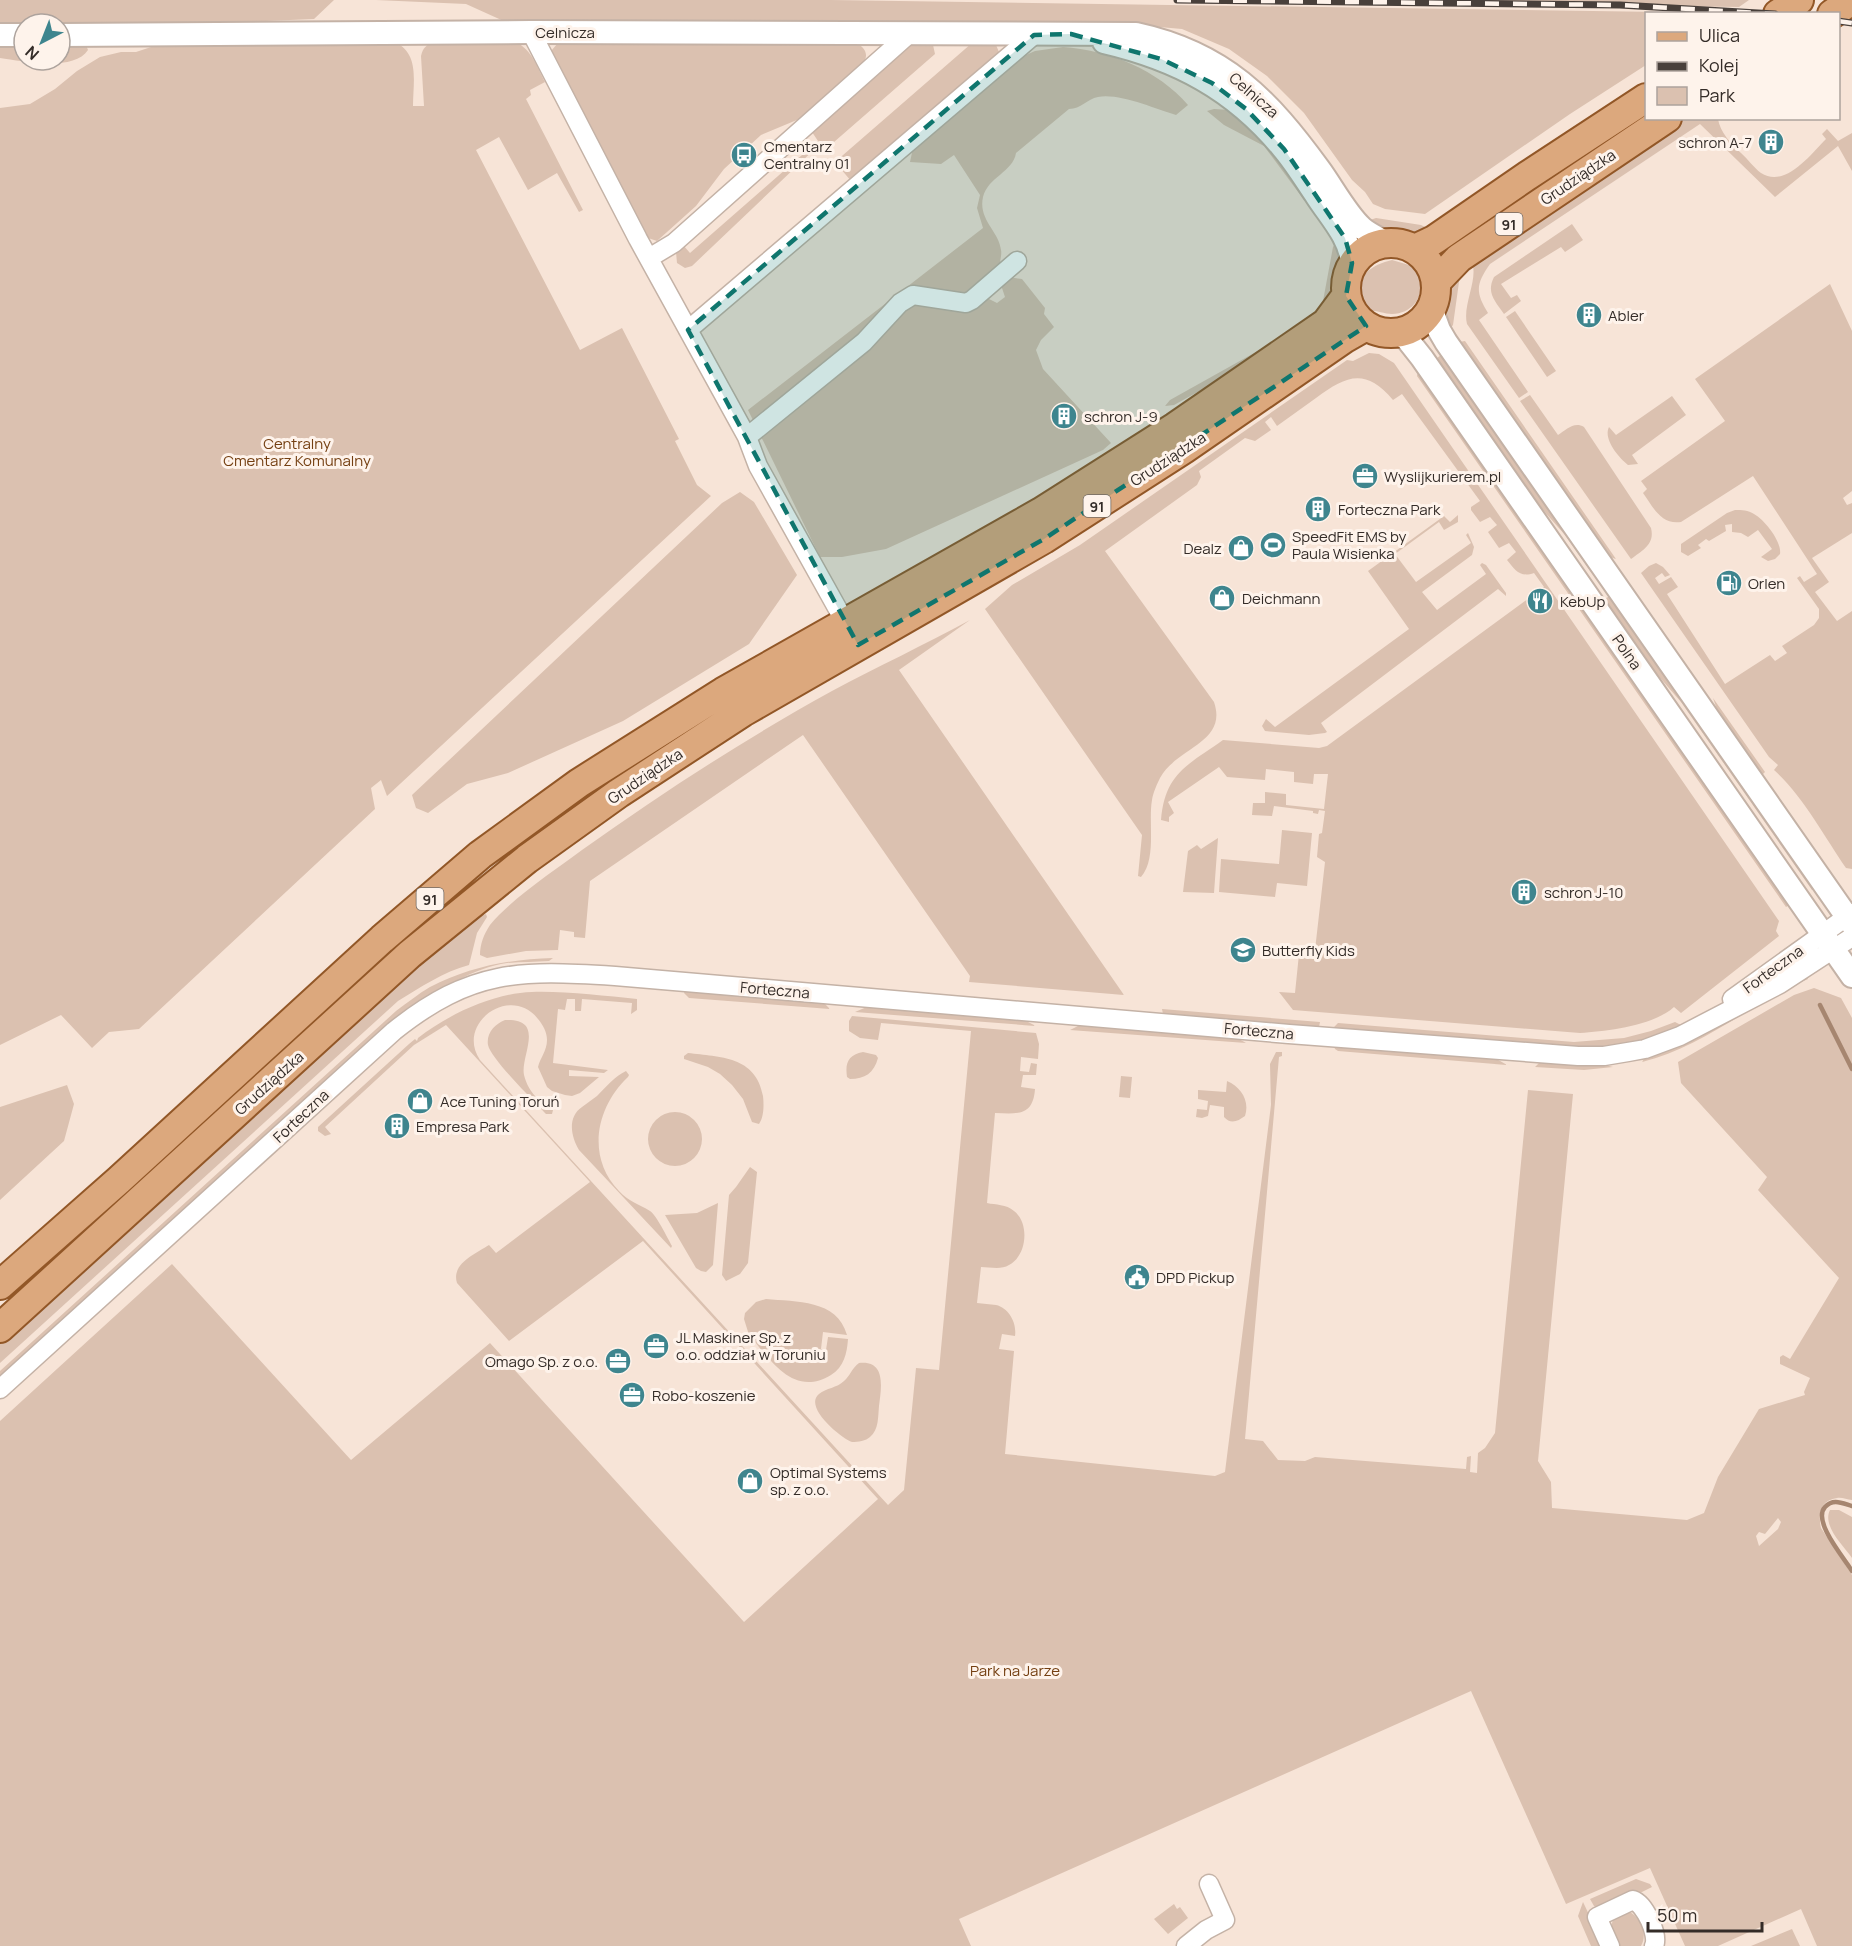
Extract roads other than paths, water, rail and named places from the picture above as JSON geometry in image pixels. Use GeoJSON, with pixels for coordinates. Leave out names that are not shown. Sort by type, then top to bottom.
{"type":"FeatureCollection","features":[{"type":"Feature","properties":{"kind":"main road"},"geometry":{"type":"LineString","coordinates":[[1781,12],[1799,0]]}},
{"type":"Feature","properties":{"kind":"main road"},"geometry":{"type":"LineString","coordinates":[[1835,12],[1852,0]]}},
{"type":"Feature","properties":{"kind":"main road","name":"Grudziądzka"},"geometry":{"type":"LineString","coordinates":[[1415,249],[1443,234],[1645,99]]}},
{"type":"Feature","properties":{"kind":"main road","name":"Grudziądzka"},"geometry":{"type":"LineString","coordinates":[[1433,295],[1459,258],[1664,120]]}},
{"type":"Feature","properties":{"kind":"main road"},"geometry":{"type":"LineString","coordinates":[[1385,243],[1401,243],[1415,249],[1432,269],[1433,295],[1423,320],[1397,333],[1386,333],[1366,326],[1357,318],[1346,296],[1347,274],[1352,263],[1372,246],[1385,243]]}},
{"type":"Feature","properties":{"kind":"main road","name":"Grudziądzka"},"geometry":{"type":"LineString","coordinates":[[0,1328],[410,954],[495,883],[648,774],[743,712],[852,634],[1175,428],[1326,323],[1346,296]]}},
{"type":"Feature","properties":{"kind":"main road","name":"Grudziądzka"},"geometry":{"type":"LineString","coordinates":[[0,1285],[119,1180],[382,939],[480,855],[579,783],[723,692],[852,634],[1044,539],[1184,449],[1345,338],[1366,326]]}},
{"type":"Feature","properties":{"kind":"street","name":"Celnicza"},"geometry":{"type":"LineString","coordinates":[[72,35],[531,32],[1034,35],[1129,33],[1153,37],[1190,52],[1222,68],[1259,96],[1282,120],[1358,224],[1385,243]]}},
{"type":"Feature","properties":{"kind":"street"},"geometry":{"type":"LineString","coordinates":[[531,32],[638,239],[747,437],[758,466],[852,634]]}},
{"type":"Feature","properties":{"kind":"street"},"geometry":{"type":"LineString","coordinates":[[649,258],[674,243],[909,34]]}},
{"type":"Feature","properties":{"kind":"street","name":"Celnicza"},"geometry":{"type":"LineString","coordinates":[[1071,34],[1123,46],[1161,59],[1186,69],[1230,95],[1284,149],[1345,238],[1352,263]]}},
{"type":"Feature","properties":{"kind":"street"},"geometry":{"type":"LineString","coordinates":[[688,330],[1034,35]]}},
{"type":"Feature","properties":{"kind":"street"},"geometry":{"type":"LineString","coordinates":[[747,437],[864,342],[900,303],[913,295],[966,303],[1017,261]]}},
{"type":"Feature","properties":{"kind":"street","name":"Polna"},"geometry":{"type":"LineString","coordinates":[[1433,295],[1439,330],[1446,342],[1843,929],[1852,976]]}},
{"type":"Feature","properties":{"kind":"street","name":"Polna"},"geometry":{"type":"LineString","coordinates":[[1397,333],[1407,339],[1419,353],[1843,929]]}},
{"type":"Feature","properties":{"kind":"street","name":"Forteczna"},"geometry":{"type":"LineString","coordinates":[[0,1389],[393,1031],[446,995],[467,986],[505,976],[551,972],[615,976],[1289,1034],[1578,1056],[1604,1056],[1662,1044],[1696,1028],[1740,993],[1843,929]]}},
{"type":"Feature","properties":{"kind":"street"},"geometry":{"type":"LineString","coordinates":[[1186,1946],[1206,1930],[1226,1920],[1209,1884]]}},
{"type":"Feature","properties":{"kind":"street"},"geometry":{"type":"LineString","coordinates":[[1610,1946],[1597,1917],[1633,1900],[1637,1901],[1643,1909],[1656,1936],[1654,1945]]}},
{"type":"Feature","properties":{"kind":"waterway"},"geometry":{"type":"LineString","coordinates":[[1820,1005],[1852,1069]]}},
{"type":"Feature","properties":{"kind":"waterway"},"geometry":{"type":"LineString","coordinates":[[1852,1506],[1838,1502],[1831,1503],[1822,1513],[1826,1530],[1852,1571]]}},
{"type":"Feature","properties":{"kind":"railway"},"geometry":{"type":"LineString","coordinates":[[1177,0],[1620,5],[1741,12]]}},
{"type":"Feature","properties":{"kind":"railway"},"geometry":{"type":"LineString","coordinates":[[1840,21],[1852,23]]}},
{"type":"Feature","properties":{"kind":"place","name":"schron A-7"},"geometry":{"type":"Point","coordinates":[1771,142]}},
{"type":"Feature","properties":{"kind":"place","name":"Cmentarz Centralny 01"},"geometry":{"type":"Point","coordinates":[744,155]}},
{"type":"Feature","properties":{"kind":"place","name":"Abler"},"geometry":{"type":"Point","coordinates":[1589,315]}},
{"type":"Feature","properties":{"kind":"place","name":"schron J-9"},"geometry":{"type":"Point","coordinates":[1064,416]}},
{"type":"Feature","properties":{"kind":"place","name":"Wyslijkurierem.pl"},"geometry":{"type":"Point","coordinates":[1365,476]}},
{"type":"Feature","properties":{"kind":"place","name":"Forteczna Park"},"geometry":{"type":"Point","coordinates":[1318,509]}},
{"type":"Feature","properties":{"kind":"place","name":"SpeedFit EMS by Paula Wisienka"},"geometry":{"type":"Point","coordinates":[1273,545]}},
{"type":"Feature","properties":{"kind":"place","name":"Dealz"},"geometry":{"type":"Point","coordinates":[1241,548]}},
{"type":"Feature","properties":{"kind":"place","name":"Orlen"},"geometry":{"type":"Point","coordinates":[1729,583]}},
{"type":"Feature","properties":{"kind":"place","name":"Deichmann"},"geometry":{"type":"Point","coordinates":[1222,598]}},
{"type":"Feature","properties":{"kind":"place","name":"KebUp"},"geometry":{"type":"Point","coordinates":[1540,601]}},
{"type":"Feature","properties":{"kind":"place","name":"schron J-10"},"geometry":{"type":"Point","coordinates":[1524,892]}},
{"type":"Feature","properties":{"kind":"place","name":"Butterfly Kids"},"geometry":{"type":"Point","coordinates":[1243,950]}},
{"type":"Feature","properties":{"kind":"place","name":"Ace Tuning Toruń"},"geometry":{"type":"Point","coordinates":[420,1101]}},
{"type":"Feature","properties":{"kind":"place","name":"Empresa Park"},"geometry":{"type":"Point","coordinates":[397,1126]}},
{"type":"Feature","properties":{"kind":"place","name":"DPD Pickup"},"geometry":{"type":"Point","coordinates":[1137,1277]}},
{"type":"Feature","properties":{"kind":"place","name":"JL Maskiner Sp. z o.o. oddział w Toruniu"},"geometry":{"type":"Point","coordinates":[656,1346]}},
{"type":"Feature","properties":{"kind":"place","name":"Omago Sp. z o.o."},"geometry":{"type":"Point","coordinates":[618,1361]}},
{"type":"Feature","properties":{"kind":"place","name":"Robo-koszenie"},"geometry":{"type":"Point","coordinates":[632,1395]}},
{"type":"Feature","properties":{"kind":"place","name":"Optimal Systems sp. z o.o."},"geometry":{"type":"Point","coordinates":[750,1481]}},
{"type":"Feature","properties":{"kind":"park label","name":"Centralny Cmentarz Komunalny"},"geometry":{"type":"Point","coordinates":[297,452]}},
{"type":"Feature","properties":{"kind":"park label","name":"Park na Jarze"},"geometry":{"type":"Point","coordinates":[1015,1670]}}]}
